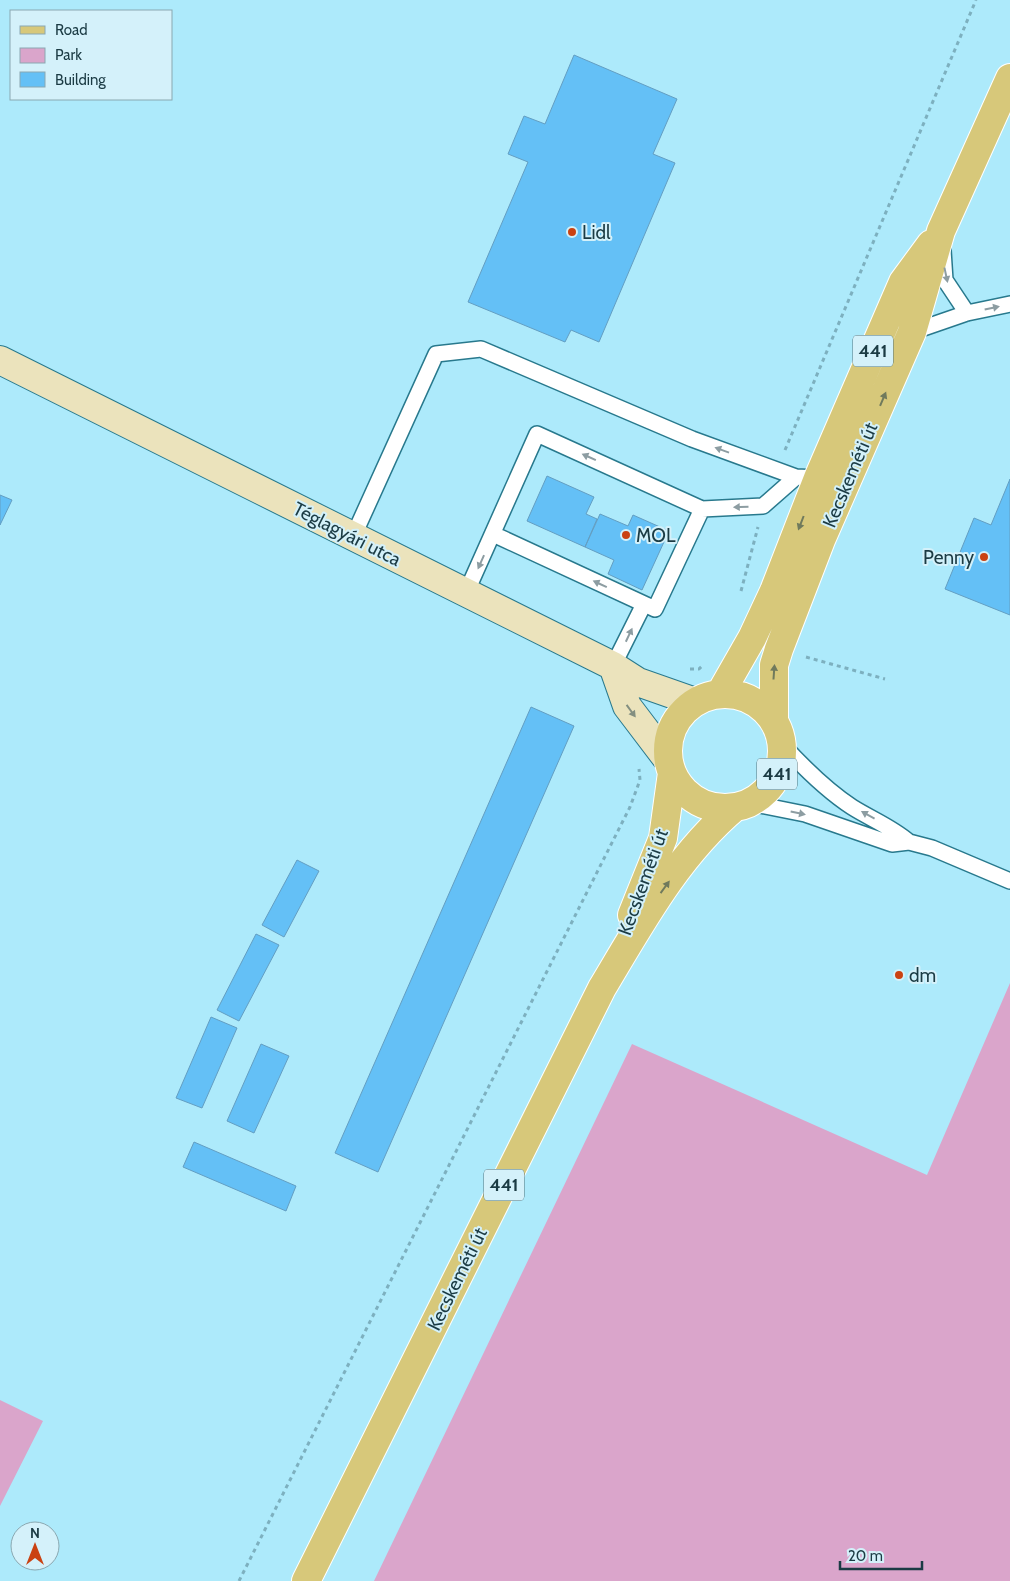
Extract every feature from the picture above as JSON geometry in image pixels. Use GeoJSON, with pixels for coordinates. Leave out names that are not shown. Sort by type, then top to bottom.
{"type":"FeatureCollection","features":[{"type":"Feature","properties":{"kind":"main road","name":"Kecskeméti út"},"geometry":{"type":"LineString","coordinates":[[306,1581],[602,988],[651,905],[711,828],[743,805],[760,796],[776,779],[783,756],[778,732],[774,665],[779,649],[822,540],[912,332],[941,231],[1010,78]]}},
{"type":"Feature","properties":{"kind":"main road","name":"Kecskeméti út"},"geometry":{"type":"LineString","coordinates":[[602,988],[662,838],[670,766],[671,733],[676,721],[707,698],[752,638],[774,591],[807,478],[904,282],[941,231]]}},
{"type":"Feature","properties":{"kind":"main road"},"geometry":{"type":"LineString","coordinates":[[707,698],[745,697],[756,703],[778,732]]}},
{"type":"Feature","properties":{"kind":"main road","name":"441"},"geometry":{"type":"LineString","coordinates":[[670,766],[683,789],[698,801],[710,806],[743,805]]}},
{"type":"Feature","properties":{"kind":"street","name":"Téglagyári utca"},"geometry":{"type":"LineString","coordinates":[[0,360],[613,666],[638,682],[707,698]]}},
{"type":"Feature","properties":{"kind":"street"},"geometry":{"type":"LineString","coordinates":[[613,666],[626,706],[670,766]]}},
{"type":"Feature","properties":{"kind":"lane"},"geometry":{"type":"LineString","coordinates":[[941,231],[945,280],[967,313]]}},
{"type":"Feature","properties":{"kind":"lane"},"geometry":{"type":"LineString","coordinates":[[912,332],[967,313],[1010,304]]}},
{"type":"Feature","properties":{"kind":"lane"},"geometry":{"type":"LineString","coordinates":[[353,537],[436,354],[481,349],[692,439],[777,470],[807,478]]}},
{"type":"Feature","properties":{"kind":"lane"},"geometry":{"type":"LineString","coordinates":[[466,593],[537,434],[702,509],[763,506],[807,478]]}},
{"type":"Feature","properties":{"kind":"lane"},"geometry":{"type":"LineString","coordinates":[[493,534],[655,609],[702,509]]}},
{"type":"Feature","properties":{"kind":"lane"},"geometry":{"type":"LineString","coordinates":[[613,666],[644,604]]}},
{"type":"Feature","properties":{"kind":"lane"},"geometry":{"type":"LineString","coordinates":[[778,732],[800,764],[843,800],[898,832],[909,842]]}},
{"type":"Feature","properties":{"kind":"lane"},"geometry":{"type":"LineString","coordinates":[[743,805],[805,814],[892,844],[909,842],[932,848],[1010,881]]}},
{"type":"Feature","properties":{"kind":"path"},"geometry":{"type":"LineString","coordinates":[[777,470],[976,0]]}},
{"type":"Feature","properties":{"kind":"path"},"geometry":{"type":"LineString","coordinates":[[739,599],[763,506]]}},
{"type":"Feature","properties":{"kind":"path"},"geometry":{"type":"LineString","coordinates":[[684,670],[700,669],[705,662]]}},
{"type":"Feature","properties":{"kind":"path"},"geometry":{"type":"LineString","coordinates":[[239,1581],[630,807],[640,780],[639,764]]}},
{"type":"Feature","properties":{"kind":"green space"},"geometry":{"type":"Polygon","coordinates":[[[1010,983],[1010,1581],[374,1581],[632,1044],[927,1175],[1010,983]]]}},
{"type":"Feature","properties":{"kind":"green space"},"geometry":{"type":"Polygon","coordinates":[[[0,1400],[43,1421],[0,1506],[0,1400]]]}},
{"type":"Feature","properties":{"kind":"building","name":"Lidl"},"geometry":{"type":"Polygon","coordinates":[[[574,55],[677,99],[653,154],[675,163],[599,342],[571,330],[565,342],[468,302],[528,162],[508,154],[524,116],[545,124],[574,55]]]}},
{"type":"Feature","properties":{"kind":"building"},"geometry":{"type":"Polygon","coordinates":[[[547,476],[594,497],[586,514],[597,519],[585,547],[527,521],[547,476]]]}},
{"type":"Feature","properties":{"kind":"building","name":"Penny"},"geometry":{"type":"Polygon","coordinates":[[[1010,479],[1010,615],[945,589],[974,518],[991,525],[1010,479]]]}},
{"type":"Feature","properties":{"kind":"building"},"geometry":{"type":"Polygon","coordinates":[[[0,495],[12,500],[0,525],[0,495]]]}},
{"type":"Feature","properties":{"kind":"building"},"geometry":{"type":"Polygon","coordinates":[[[600,514],[628,526],[633,515],[669,531],[642,590],[608,574],[614,560],[585,547],[600,514]]]}},
{"type":"Feature","properties":{"kind":"building"},"geometry":{"type":"Polygon","coordinates":[[[531,707],[574,726],[378,1172],[335,1153],[531,707]]]}},
{"type":"Feature","properties":{"kind":"building"},"geometry":{"type":"Polygon","coordinates":[[[297,860],[319,871],[284,937],[262,925],[297,860]]]}},
{"type":"Feature","properties":{"kind":"building"},"geometry":{"type":"Polygon","coordinates":[[[256,934],[279,945],[239,1021],[217,1010],[256,934]]]}},
{"type":"Feature","properties":{"kind":"building"},"geometry":{"type":"Polygon","coordinates":[[[211,1017],[237,1028],[202,1108],[176,1098],[211,1017]]]}},
{"type":"Feature","properties":{"kind":"building"},"geometry":{"type":"Polygon","coordinates":[[[261,1044],[289,1056],[254,1133],[227,1121],[261,1044]]]}},
{"type":"Feature","properties":{"kind":"building"},"geometry":{"type":"Polygon","coordinates":[[[194,1142],[296,1186],[286,1211],[183,1167],[194,1142]]]}},
{"type":"Feature","properties":{"kind":"place","name":"Lidl"},"geometry":{"type":"Point","coordinates":[572,232]}},
{"type":"Feature","properties":{"kind":"place","name":"MOL"},"geometry":{"type":"Point","coordinates":[626,535]}},
{"type":"Feature","properties":{"kind":"place","name":"Penny"},"geometry":{"type":"Point","coordinates":[984,557]}},
{"type":"Feature","properties":{"kind":"place","name":"dm"},"geometry":{"type":"Point","coordinates":[899,975]}}]}
